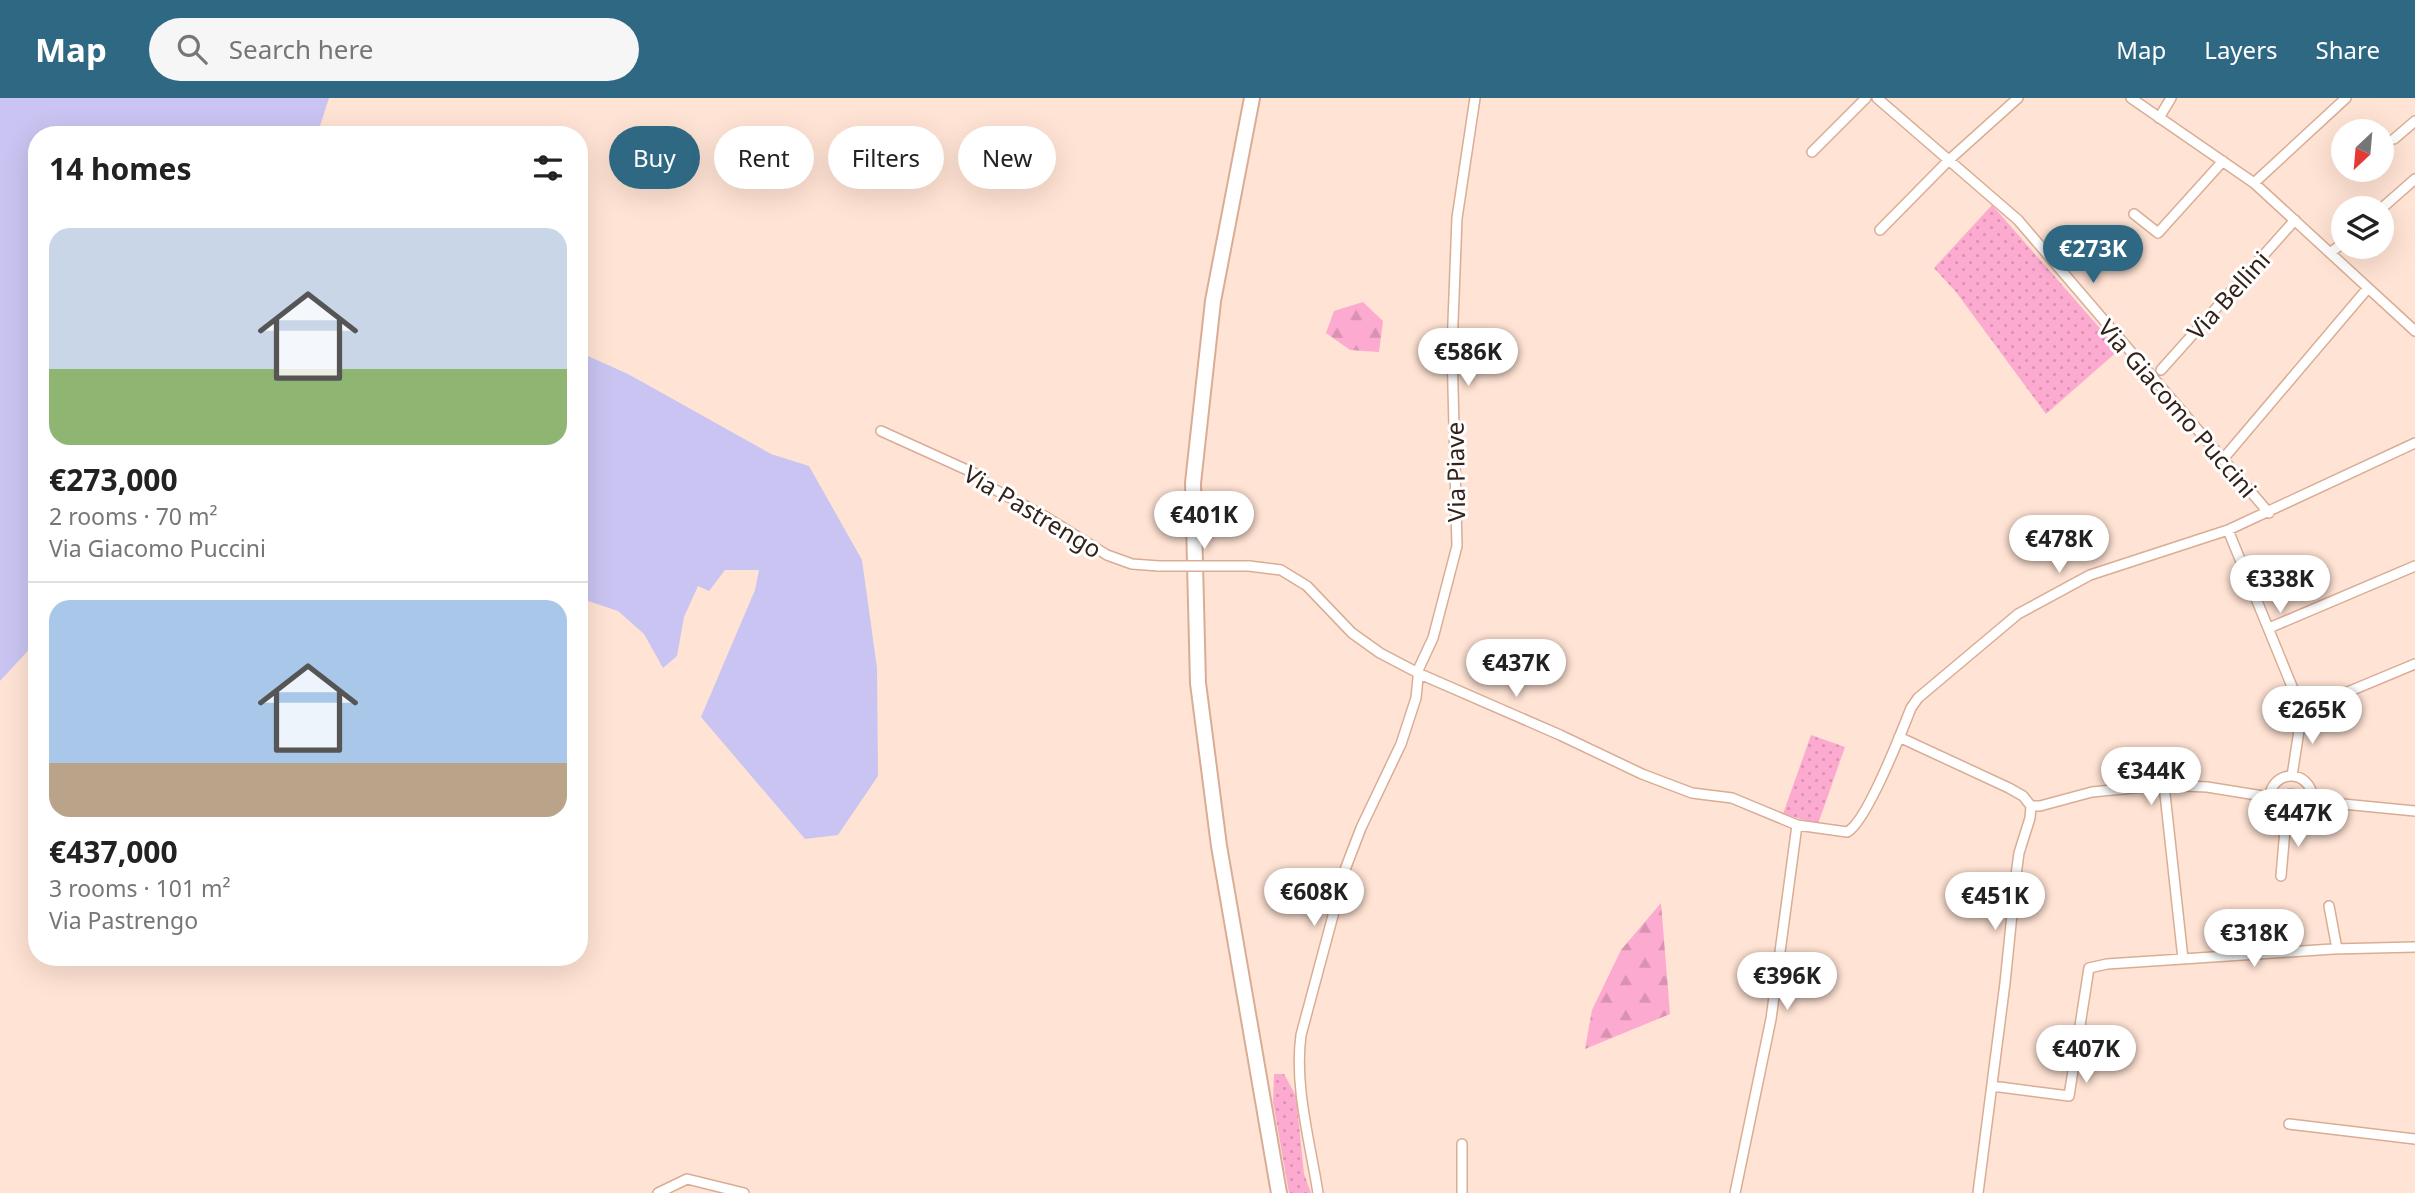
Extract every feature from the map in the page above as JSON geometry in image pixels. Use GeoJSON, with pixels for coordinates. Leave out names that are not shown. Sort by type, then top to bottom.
{"type":"FeatureCollection","features":[{"type":"Feature","properties":{"kind":"main road"},"geometry":{"type":"LineString","coordinates":[[1252,98],[1213,301],[1193,483],[1198,683],[1219,846],[1279,1193]]}},
{"type":"Feature","properties":{"kind":"street","name":"Via Piave"},"geometry":{"type":"LineString","coordinates":[[1318,1193],[1301,1083],[1301,1035],[1346,867],[1361,828],[1401,744],[1416,698],[1419,668],[1436,628],[1457,546],[1452,348],[1457,218],[1475,98]]}},
{"type":"Feature","properties":{"kind":"street"},"geometry":{"type":"LineString","coordinates":[[1812,152],[1866,98]]}},
{"type":"Feature","properties":{"kind":"street","name":"Via Giacomo Puccini"},"geometry":{"type":"LineString","coordinates":[[1877,98],[2018,220],[2269,513]]}},
{"type":"Feature","properties":{"kind":"street"},"geometry":{"type":"LineString","coordinates":[[1880,230],[1949,160],[2018,98]]}},
{"type":"Feature","properties":{"kind":"street"},"geometry":{"type":"LineString","coordinates":[[2131,98],[2254,183],[2415,331]]}},
{"type":"Feature","properties":{"kind":"street"},"geometry":{"type":"LineString","coordinates":[[2159,118],[2171,98]]}},
{"type":"Feature","properties":{"kind":"street"},"geometry":{"type":"LineString","coordinates":[[2254,183],[2346,98]]}},
{"type":"Feature","properties":{"kind":"street"},"geometry":{"type":"LineString","coordinates":[[2394,139],[2415,121]]}},
{"type":"Feature","properties":{"kind":"street"},"geometry":{"type":"LineString","coordinates":[[2134,214],[2158,233],[2223,161]]}},
{"type":"Feature","properties":{"kind":"street"},"geometry":{"type":"LineString","coordinates":[[2394,197],[2415,179]]}},
{"type":"Feature","properties":{"kind":"street","name":"Via Bellini"},"geometry":{"type":"LineString","coordinates":[[2161,370],[2295,220]]}},
{"type":"Feature","properties":{"kind":"street"},"geometry":{"type":"LineString","coordinates":[[2223,459],[2368,288]]}},
{"type":"Feature","properties":{"kind":"street","name":"Via Pastrengo"},"geometry":{"type":"LineString","coordinates":[[881,431],[976,474],[990,487],[1046,517],[1107,555],[1132,565],[1249,566],[1281,570],[1307,586],[1363,642],[1420,674],[1560,735],[1652,779],[1692,793],[1731,798],[1797,825],[1838,832],[1853,829],[1899,737]]}},
{"type":"Feature","properties":{"kind":"street"},"geometry":{"type":"LineString","coordinates":[[2031,806],[2023,796],[2009,788],[1899,737],[1918,698],[2018,614],[2090,575],[2228,530],[2415,443]]}},
{"type":"Feature","properties":{"kind":"street"},"geometry":{"type":"LineString","coordinates":[[2228,530],[2302,711],[2292,776]]}},
{"type":"Feature","properties":{"kind":"street"},"geometry":{"type":"LineString","coordinates":[[2269,628],[2415,566]]}},
{"type":"Feature","properties":{"kind":"street"},"geometry":{"type":"LineString","coordinates":[[2302,711],[2415,664]]}},
{"type":"Feature","properties":{"kind":"street"},"geometry":{"type":"LineString","coordinates":[[2292,776],[2305,781],[2310,787],[2312,801],[2310,808],[2300,817],[2286,818],[2274,811],[2269,797],[2279,779],[2292,776]]}},
{"type":"Feature","properties":{"kind":"street"},"geometry":{"type":"LineString","coordinates":[[2031,806],[2092,792],[2164,785],[2202,786],[2269,797]]}},
{"type":"Feature","properties":{"kind":"street"},"geometry":{"type":"LineString","coordinates":[[2164,785],[2183,959]]}},
{"type":"Feature","properties":{"kind":"street"},"geometry":{"type":"LineString","coordinates":[[2312,801],[2415,811]]}},
{"type":"Feature","properties":{"kind":"street"},"geometry":{"type":"LineString","coordinates":[[1978,1193],[2016,875],[2031,806]]}},
{"type":"Feature","properties":{"kind":"street"},"geometry":{"type":"LineString","coordinates":[[2281,876],[2286,818]]}},
{"type":"Feature","properties":{"kind":"street"},"geometry":{"type":"LineString","coordinates":[[1735,1193],[1771,1019],[1797,825]]}},
{"type":"Feature","properties":{"kind":"street"},"geometry":{"type":"LineString","coordinates":[[2329,906],[2337,949]]}},
{"type":"Feature","properties":{"kind":"street"},"geometry":{"type":"LineString","coordinates":[[1992,1086],[2069,1096],[2089,968],[2107,964],[2337,949],[2415,947]]}},
{"type":"Feature","properties":{"kind":"street"},"geometry":{"type":"LineString","coordinates":[[2289,1124],[2415,1139]]}},
{"type":"Feature","properties":{"kind":"street"},"geometry":{"type":"LineString","coordinates":[[1462,1144],[1462,1193]]}},
{"type":"Feature","properties":{"kind":"street"},"geometry":{"type":"LineString","coordinates":[[658,1193],[687,1179],[744,1193]]}},
{"type":"Feature","properties":{"kind":"green space"},"geometry":{"type":"Polygon","coordinates":[[[1992,205],[2119,350],[2046,414],[1956,292],[1934,268],[1992,205]]]}},
{"type":"Feature","properties":{"kind":"green space"},"geometry":{"type":"Polygon","coordinates":[[[1363,302],[1383,321],[1379,352],[1350,350],[1326,333],[1334,311],[1363,302]]]}},
{"type":"Feature","properties":{"kind":"green space"},"geometry":{"type":"Polygon","coordinates":[[[1811,735],[1845,747],[1818,824],[1783,814],[1811,735]]]}},
{"type":"Feature","properties":{"kind":"green space"},"geometry":{"type":"Polygon","coordinates":[[[2291,788],[2298,791],[2301,798],[2298,805],[2291,808],[2284,805],[2281,798],[2284,791],[2291,788]]]}},
{"type":"Feature","properties":{"kind":"green space"},"geometry":{"type":"Polygon","coordinates":[[[1661,903],[1670,1014],[1585,1049],[1592,1010],[1621,950],[1661,903]]]}},
{"type":"Feature","properties":{"kind":"green space"},"geometry":{"type":"Polygon","coordinates":[[[1274,1074],[1284,1074],[1296,1096],[1304,1174],[1311,1193],[1289,1193],[1273,1102],[1274,1074]]]}},
{"type":"Feature","properties":{"kind":"shaded area"},"geometry":{"type":"Polygon","coordinates":[[[0,98],[329,98],[320,126],[28,126],[28,651],[0,681],[0,98]]]}},
{"type":"Feature","properties":{"kind":"shaded area"},"geometry":{"type":"Polygon","coordinates":[[[588,356],[628,374],[771,454],[809,466],[862,560],[877,668],[878,776],[838,835],[805,839],[701,717],[755,590],[759,570],[725,570],[709,591],[698,586],[684,617],[677,656],[663,668],[644,634],[618,611],[588,601],[588,356]]]}}]}
